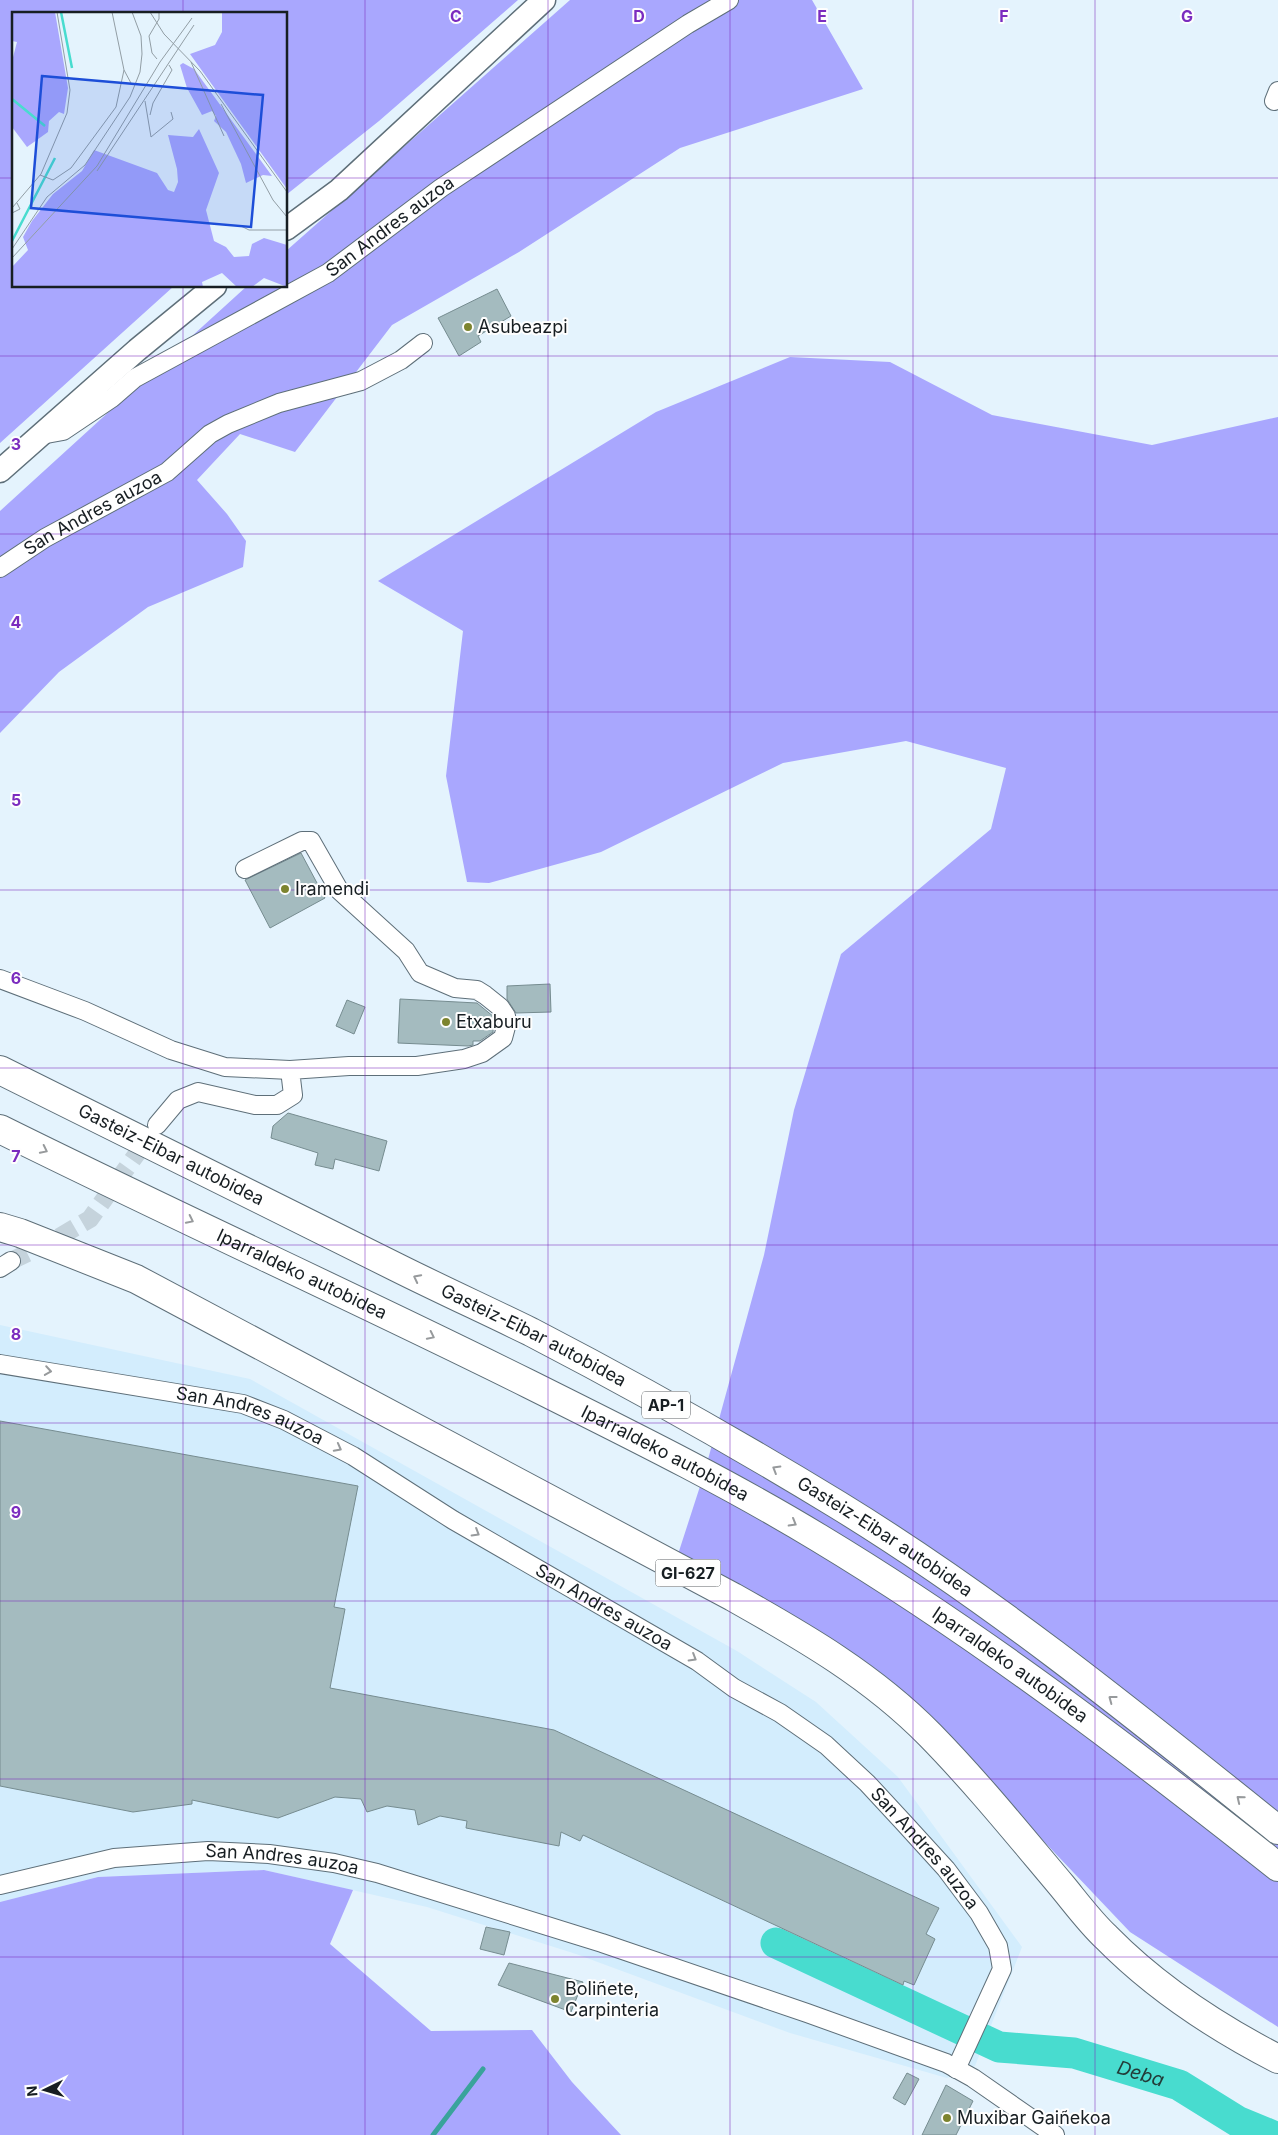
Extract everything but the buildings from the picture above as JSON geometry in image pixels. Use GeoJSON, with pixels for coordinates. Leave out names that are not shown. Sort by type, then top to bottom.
{"type":"FeatureCollection","features":[{"type":"Feature","properties":{"kind":"main road","name":"Gasteiz-Eibar autobidea"},"geometry":{"type":"LineString","coordinates":[[0,1070],[530,1332],[695,1421],[840,1506],[959,1585],[1055,1655],[1163,1737],[1278,1830]]}},
{"type":"Feature","properties":{"kind":"main road","name":"Iparraldeko autobidea"},"geometry":{"type":"LineString","coordinates":[[0,1129],[375,1308],[684,1461],[819,1538],[945,1618],[1039,1684],[1173,1783],[1278,1867]]}},
{"type":"Feature","properties":{"kind":"main road","name":"GI-627"},"geometry":{"type":"LineString","coordinates":[[0,1227],[20,1233],[136,1279],[733,1597],[818,1646],[897,1704],[929,1734],[960,1767],[1106,1937],[1165,1990],[1192,2009],[1278,2059]]}},
{"type":"Feature","properties":{"kind":"street"},"geometry":{"type":"LineString","coordinates":[[288,228],[339,190],[544,0]]}},
{"type":"Feature","properties":{"kind":"street","name":"San Andres auzoa"},"geometry":{"type":"LineString","coordinates":[[40,435],[63,431],[112,398],[135,378],[328,274],[441,188],[688,24],[729,0]]}},
{"type":"Feature","properties":{"kind":"street"},"geometry":{"type":"LineString","coordinates":[[0,471],[136,350],[212,288]]}},
{"type":"Feature","properties":{"kind":"street","name":"San Andres auzoa"},"geometry":{"type":"LineString","coordinates":[[0,568],[45,538],[167,472],[210,434],[228,424],[279,403],[361,381],[396,363],[423,343]]}},
{"type":"Feature","properties":{"kind":"street"},"geometry":{"type":"LineString","coordinates":[[0,979],[85,1011],[171,1050],[225,1067],[290,1070],[349,1066],[417,1066],[464,1059],[482,1052],[503,1038],[507,1023],[506,1016],[494,1001],[477,990],[455,988],[420,973],[406,951],[339,890],[311,841],[302,841],[245,869]]}},
{"type":"Feature","properties":{"kind":"street"},"geometry":{"type":"LineString","coordinates":[[157,1125],[178,1100],[198,1092],[256,1105],[277,1105],[293,1095],[290,1070]]}},
{"type":"Feature","properties":{"kind":"street","name":"San Andres auzoa"},"geometry":{"type":"LineString","coordinates":[[0,1364],[243,1404],[284,1420],[353,1456],[470,1530],[697,1661],[734,1688],[780,1713],[833,1752],[867,1783],[946,1869],[979,1913],[998,1946],[1002,1970],[956,2069]]}},
{"type":"Feature","properties":{"kind":"street","name":"San Andres auzoa"},"geometry":{"type":"LineString","coordinates":[[0,1885],[114,1858],[208,1851],[269,1854],[334,1862],[377,1873],[602,1943],[807,2013],[956,2069],[974,2078],[1055,2135]]}},
{"type":"Feature","properties":{"kind":"shaded area"},"geometry":{"type":"Polygon","coordinates":[[[0,0],[518,0],[379,121],[288,193],[288,12],[12,12],[12,288],[172,288],[0,443],[0,0]]]}},
{"type":"Feature","properties":{"kind":"shaded area"},"geometry":{"type":"Polygon","coordinates":[[[570,0],[812,0],[863,89],[680,148],[519,252],[392,325],[295,452],[240,434],[197,480],[227,514],[246,541],[243,567],[148,607],[59,672],[0,733],[0,511],[245,288],[288,288],[288,249],[570,0]]]}},
{"type":"Feature","properties":{"kind":"shaded area"},"geometry":{"type":"Polygon","coordinates":[[[790,357],[890,362],[992,415],[1152,445],[1278,417],[1278,2027],[1130,1932],[961,1754],[880,1674],[670,1579],[704,1474],[764,1255],[794,1110],[841,954],[991,829],[1006,768],[906,741],[783,763],[601,852],[489,883],[467,882],[446,776],[463,631],[378,581],[656,412],[790,357]]]}},
{"type":"Feature","properties":{"kind":"shaded area"},"geometry":{"type":"Polygon","coordinates":[[[0,1325],[250,1379],[737,1651],[816,1702],[898,1777],[1022,1947],[975,2066],[947,2078],[790,2033],[576,1954],[427,1907],[264,1870],[98,1877],[0,1902],[0,1325]]]}},
{"type":"Feature","properties":{"kind":"shaded area"},"geometry":{"type":"Polygon","coordinates":[[[264,1870],[353,1890],[330,1944],[431,2031],[532,2030],[572,2082],[621,2135],[0,2135],[0,1902],[98,1877],[264,1870]]]}},
{"type":"Feature","properties":{"kind":"waterway","name":"Deba"},"geometry":{"type":"LineString","coordinates":[[776,1943],[999,2047],[1074,2053],[1179,2085],[1237,2121],[1271,2135]]}},
{"type":"Feature","properties":{"kind":"waterway"},"geometry":{"type":"LineString","coordinates":[[433,2135],[483,2069]]}},
{"type":"Feature","properties":{"kind":"tunnel"},"geometry":{"type":"LineString","coordinates":[[11,1261],[54,1240],[90,1219],[151,1134]]}},
{"type":"Feature","properties":{"kind":"place","name":"Asubeazpi"},"geometry":{"type":"Point","coordinates":[468,327]}},
{"type":"Feature","properties":{"kind":"place","name":"Iramendi"},"geometry":{"type":"Point","coordinates":[285,889]}},
{"type":"Feature","properties":{"kind":"place","name":"Etxaburu"},"geometry":{"type":"Point","coordinates":[446,1022]}},
{"type":"Feature","properties":{"kind":"place","name":"Boliñete, Carpinteria"},"geometry":{"type":"Point","coordinates":[555,1999]}},
{"type":"Feature","properties":{"kind":"place","name":"Muxibar Gaiñekoa"},"geometry":{"type":"Point","coordinates":[947,2118]}}]}
